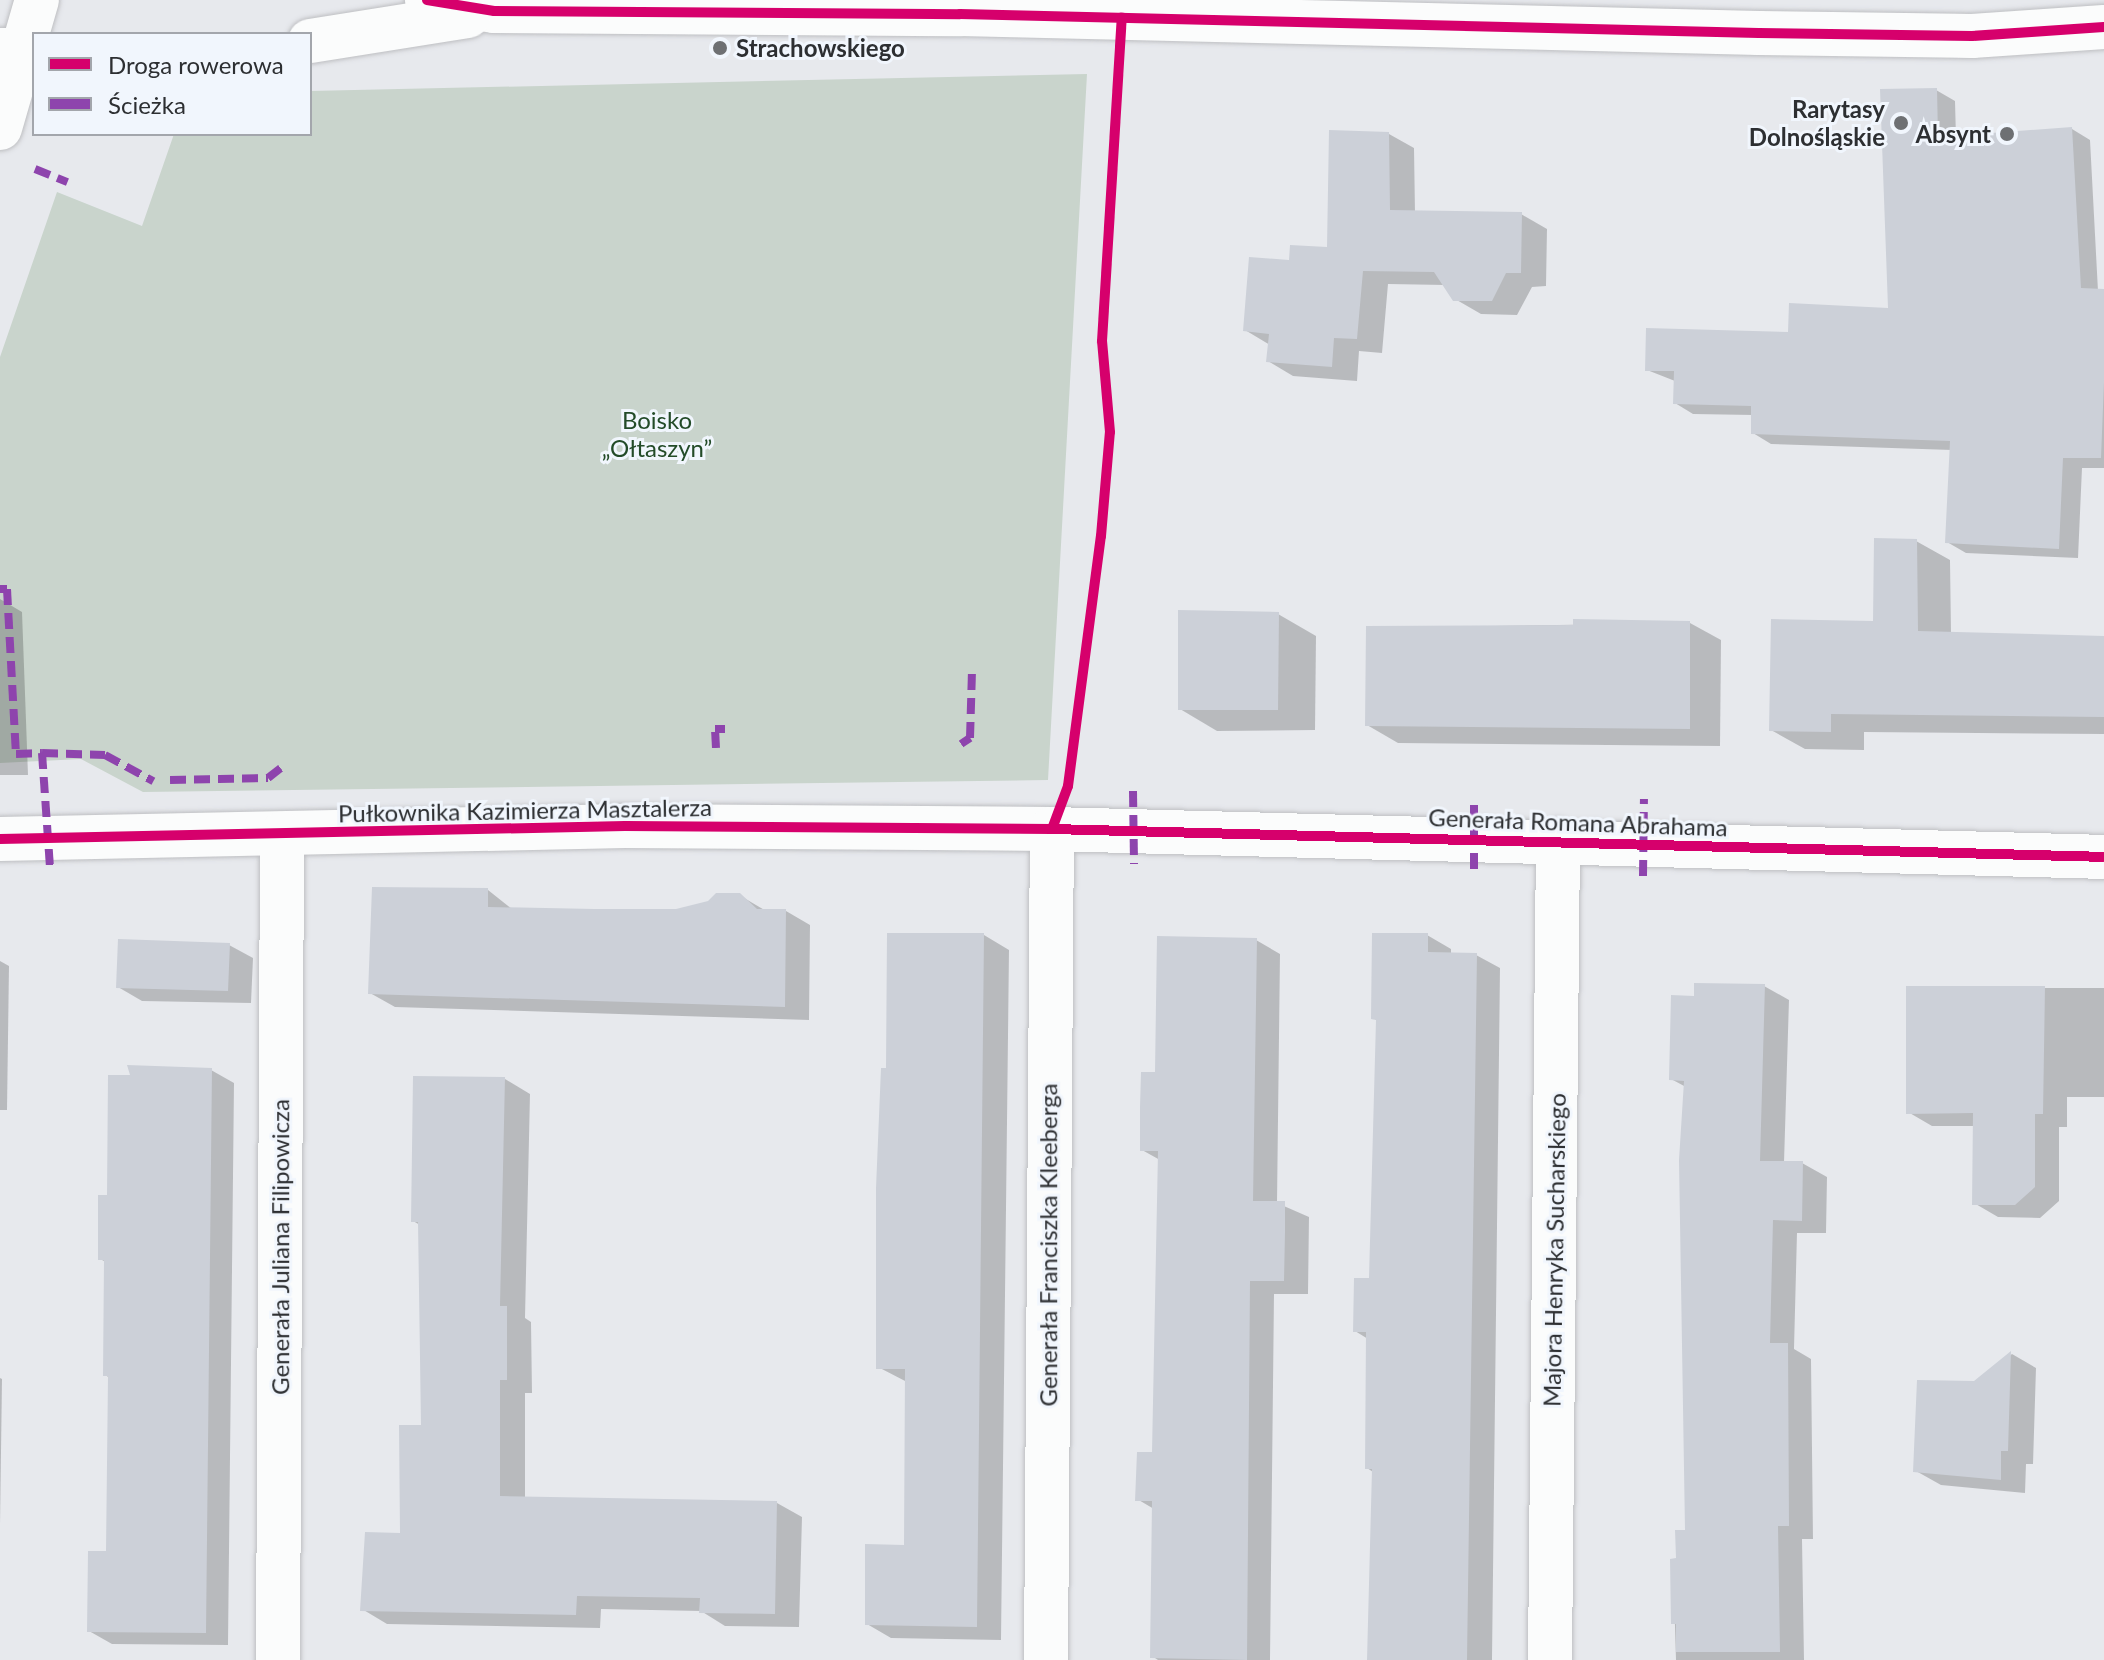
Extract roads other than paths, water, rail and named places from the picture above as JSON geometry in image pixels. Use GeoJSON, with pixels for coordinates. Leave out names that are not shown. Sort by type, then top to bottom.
{"type":"FeatureCollection","features":[{"type":"Feature","properties":{"kind":"street"},"geometry":{"type":"LineString","coordinates":[[0,128],[18,50],[37,0]]}},
{"type":"Feature","properties":{"kind":"street"},"geometry":{"type":"LineString","coordinates":[[427,0],[494,11],[1559,15],[1953,36],[2104,27]]}},
{"type":"Feature","properties":{"kind":"street"},"geometry":{"type":"LineString","coordinates":[[312,41],[494,11]]}},
{"type":"Feature","properties":{"kind":"street","name":"Pułkownika Kazimierza Masztalerza"},"geometry":{"type":"LineString","coordinates":[[0,839],[625,826],[1052,829]]}},
{"type":"Feature","properties":{"kind":"street","name":"Generała Romana Abrahama"},"geometry":{"type":"LineString","coordinates":[[1052,829],[1558,840],[2104,857]]}},
{"type":"Feature","properties":{"kind":"street","name":"Generała Franciszka Kleeberga"},"geometry":{"type":"LineString","coordinates":[[1046,1660],[1052,829]]}},
{"type":"Feature","properties":{"kind":"street","name":"Generała Juliana Filipowicza"},"geometry":{"type":"LineString","coordinates":[[278,1660],[282,834]]}},
{"type":"Feature","properties":{"kind":"street","name":"Majora Henryka Sucharskiego"},"geometry":{"type":"LineString","coordinates":[[1550,1660],[1558,840]]}},
{"type":"Feature","properties":{"kind":"place","name":"Strachowskiego"},"geometry":{"type":"Point","coordinates":[720,48]}},
{"type":"Feature","properties":{"kind":"place","name":"Rarytasy Dolnośląskie"},"geometry":{"type":"Point","coordinates":[1901,123]}},
{"type":"Feature","properties":{"kind":"place","name":"Absynt"},"geometry":{"type":"Point","coordinates":[2007,134]}},
{"type":"Feature","properties":{"kind":"park label","name":"Boisko „Ołtaszyn”"},"geometry":{"type":"Point","coordinates":[657,434]}}]}
